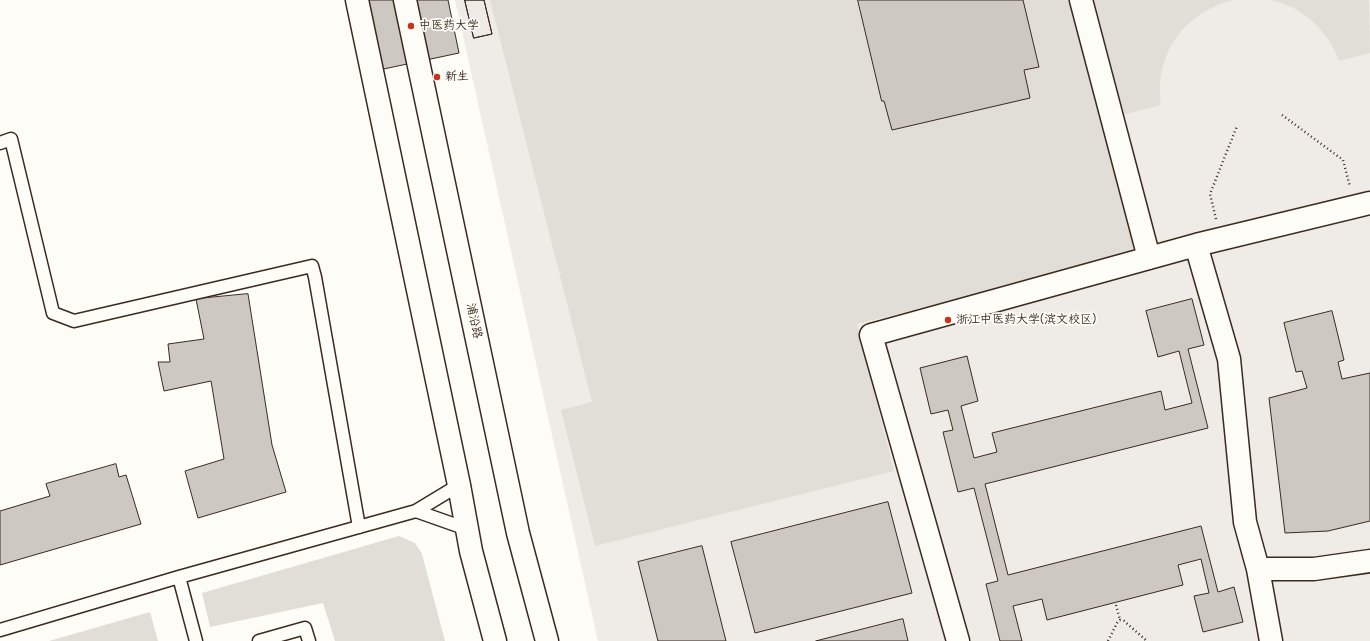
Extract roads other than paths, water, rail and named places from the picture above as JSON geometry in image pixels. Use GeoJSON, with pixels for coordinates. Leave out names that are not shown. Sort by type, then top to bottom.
{"type":"FeatureCollection","features":[{"type":"Feature","properties":{"kind":"street"},"geometry":{"type":"LineString","coordinates":[[357,0],[459,485],[471,551],[495,641]]}},
{"type":"Feature","properties":{"kind":"street","name":"浦沿路"},"geometry":{"type":"LineString","coordinates":[[405,0],[518,533],[547,641]]}},
{"type":"Feature","properties":{"kind":"street"},"geometry":{"type":"LineString","coordinates":[[1081,0],[1149,258]]}},
{"type":"Feature","properties":{"kind":"street"},"geometry":{"type":"LineString","coordinates":[[958,641],[871,335],[1196,245],[1362,205]]}},
{"type":"Feature","properties":{"kind":"street"},"geometry":{"type":"LineString","coordinates":[[1196,245],[1229,359],[1245,522],[1258,569],[1271,641]]}},
{"type":"Feature","properties":{"kind":"street"},"geometry":{"type":"LineString","coordinates":[[1258,569],[1314,569],[1370,561]]}},
{"type":"Feature","properties":{"kind":"lane"},"geometry":{"type":"LineString","coordinates":[[0,142],[11,139],[53,313],[74,321],[312,266],[359,527]]}},
{"type":"Feature","properties":{"kind":"lane"},"geometry":{"type":"LineString","coordinates":[[0,630],[179,577],[416,511],[459,485]]}},
{"type":"Feature","properties":{"kind":"lane"},"geometry":{"type":"LineString","coordinates":[[416,511],[467,529]]}},
{"type":"Feature","properties":{"kind":"lane"},"geometry":{"type":"LineString","coordinates":[[179,577],[196,641]]}},
{"type":"Feature","properties":{"kind":"lane"},"geometry":{"type":"LineString","coordinates":[[259,641],[305,628],[309,641]]}},
{"type":"Feature","properties":{"kind":"place","name":"中医药大学"},"geometry":{"type":"Point","coordinates":[411,26]}},
{"type":"Feature","properties":{"kind":"place","name":"新生"},"geometry":{"type":"Point","coordinates":[437,77]}},
{"type":"Feature","properties":{"kind":"place","name":"浙江中医药大学(滨文校区)"},"geometry":{"type":"Point","coordinates":[948,320]}}]}
